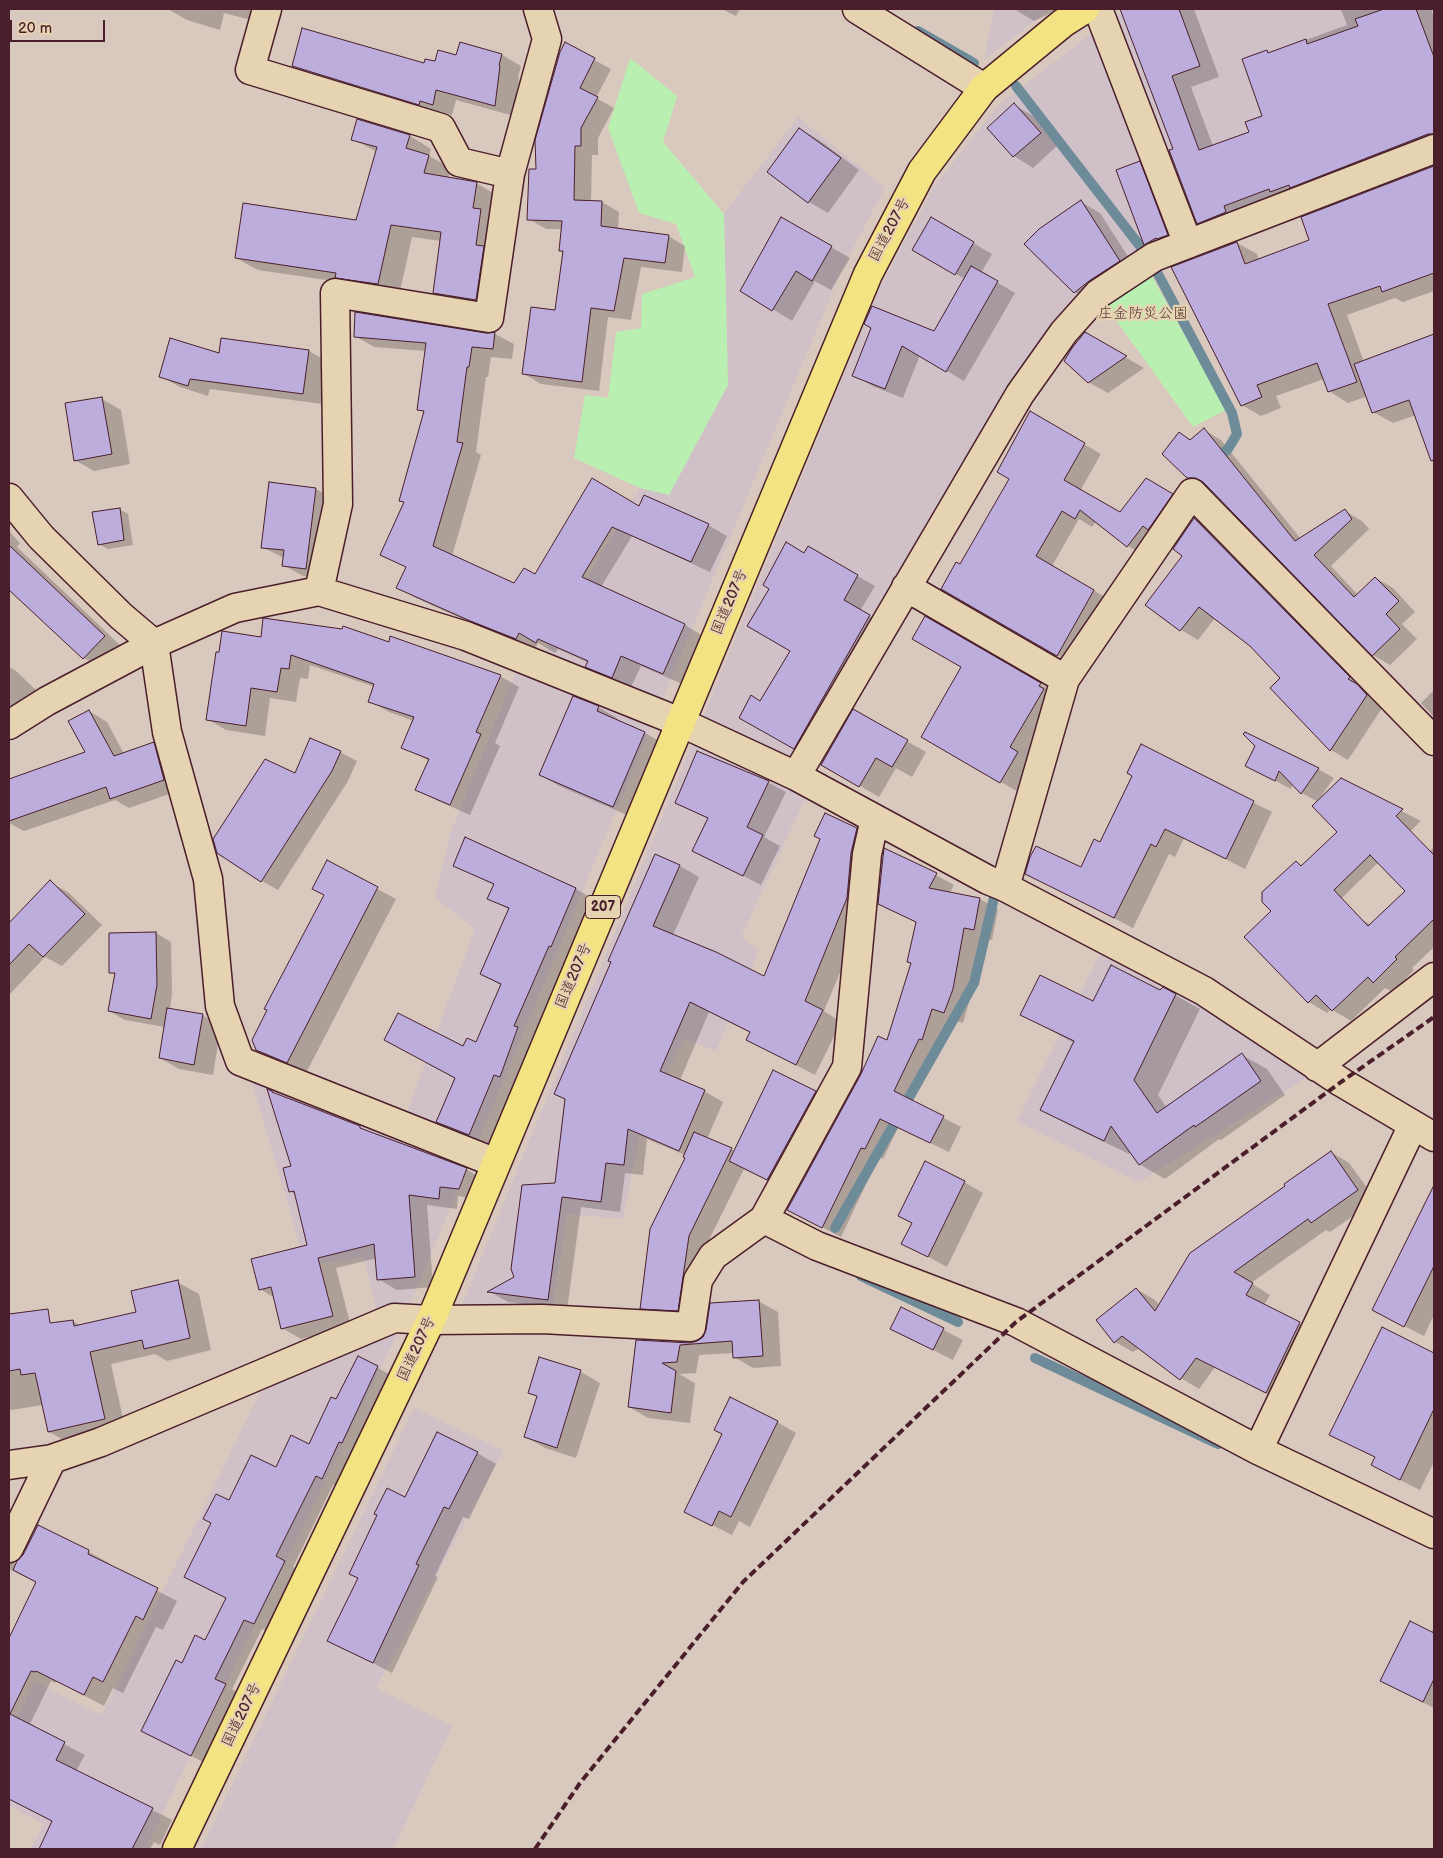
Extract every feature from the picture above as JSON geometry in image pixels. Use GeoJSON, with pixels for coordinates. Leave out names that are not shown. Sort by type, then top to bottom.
{"type":"FeatureCollection","features":[{"type":"Feature","properties":{"kind":"highway","name":"国道207号"},"geometry":{"type":"LineString","coordinates":[[177,1849],[431,1320],[868,274],[922,171],[984,88],[1063,23],[1085,9]]}},
{"type":"Feature","properties":{"kind":"street"},"geometry":{"type":"LineString","coordinates":[[267,9],[250,70],[441,128],[459,162],[510,174]]}},
{"type":"Feature","properties":{"kind":"street"},"geometry":{"type":"LineString","coordinates":[[319,591],[338,504],[335,293],[489,318],[510,174],[547,39],[538,9]]}},
{"type":"Feature","properties":{"kind":"street"},"geometry":{"type":"LineString","coordinates":[[856,9],[984,88]]}},
{"type":"Feature","properties":{"kind":"street"},"geometry":{"type":"LineString","coordinates":[[1098,9],[1188,244]]}},
{"type":"Feature","properties":{"kind":"street"},"geometry":{"type":"LineString","coordinates":[[796,776],[1020,394],[1064,332],[1098,294],[1150,259],[1434,149]]}},
{"type":"Feature","properties":{"kind":"street"},"geometry":{"type":"LineString","coordinates":[[996,883],[1058,675],[1192,493],[1434,741]]}},
{"type":"Feature","properties":{"kind":"street"},"geometry":{"type":"LineString","coordinates":[[9,498],[41,537],[120,616],[154,644],[167,732],[208,879],[220,1006],[240,1061],[496,1163]]}},
{"type":"Feature","properties":{"kind":"street"},"geometry":{"type":"LineString","coordinates":[[906,588],[1058,675]]}},
{"type":"Feature","properties":{"kind":"street"},"geometry":{"type":"LineString","coordinates":[[9,725],[47,701],[154,644],[236,608],[319,591],[466,636],[680,722],[796,776],[1204,991],[1318,1067],[1424,1131],[1258,1450]]}},
{"type":"Feature","properties":{"kind":"street"},"geometry":{"type":"LineString","coordinates":[[9,1465],[52,1459],[101,1442],[394,1318],[431,1320],[542,1319],[692,1327],[698,1280],[713,1256],[764,1219],[847,1067],[867,854],[876,819]]}},
{"type":"Feature","properties":{"kind":"street"},"geometry":{"type":"LineString","coordinates":[[1318,1067],[1434,977]]}},
{"type":"Feature","properties":{"kind":"street"},"geometry":{"type":"LineString","coordinates":[[764,1219],[817,1246],[1016,1322],[1258,1450],[1434,1534]]}},
{"type":"Feature","properties":{"kind":"street"},"geometry":{"type":"LineString","coordinates":[[9,1548],[52,1459]]}},
{"type":"Feature","properties":{"kind":"shaded area"},"geometry":{"type":"Polygon","coordinates":[[[994,9],[1050,9],[984,60],[994,9]]]}},
{"type":"Feature","properties":{"kind":"shaded area"},"geometry":{"type":"Polygon","coordinates":[[[1131,9],[1434,9],[1434,142],[1096,286],[783,778],[808,792],[741,937],[759,950],[716,1051],[684,1038],[642,1125],[623,1219],[567,1214],[549,1329],[452,1329],[879,289],[935,186],[999,104],[1114,17],[1131,9]]]}},
{"type":"Feature","properties":{"kind":"shaded area"},"geometry":{"type":"Polygon","coordinates":[[[798,117],[885,188],[843,267],[400,1328],[145,1849],[31,1849],[44,1824],[9,1806],[9,1734],[34,1682],[102,1715],[260,1393],[381,1330],[364,1258],[306,1266],[250,1075],[400,1131],[475,929],[435,897],[451,831],[517,670],[531,675],[640,488],[669,494],[728,385],[724,214],[798,117]]]}},
{"type":"Feature","properties":{"kind":"shaded area"},"geometry":{"type":"Polygon","coordinates":[[[1102,950],[1198,999],[1313,1074],[1139,1182],[1017,1121],[1102,950]]]}},
{"type":"Feature","properties":{"kind":"shaded area"},"geometry":{"type":"Polygon","coordinates":[[[414,1408],[503,1451],[376,1688],[452,1726],[393,1849],[201,1849],[414,1408]]]}},
{"type":"Feature","properties":{"kind":"green space"},"geometry":{"type":"Polygon","coordinates":[[[630,58],[677,96],[663,142],[724,214],[728,385],[669,495],[640,488],[574,458],[585,395],[608,398],[616,332],[641,328],[642,294],[695,277],[676,224],[639,213],[608,128],[630,58]]]}},
{"type":"Feature","properties":{"kind":"green space","name":"庄金防災公園"},"geometry":{"type":"Polygon","coordinates":[[[1150,273],[1226,410],[1193,427],[1103,302],[1150,273]]]}},
{"type":"Feature","properties":{"kind":"building"},"geometry":{"type":"Polygon","coordinates":[[[1120,9],[1179,9],[1200,66],[1172,76],[1199,150],[1249,132],[1245,122],[1262,116],[1242,59],[1267,50],[1268,53],[1306,39],[1307,44],[1358,26],[1355,19],[1384,9],[1416,9],[1434,57],[1434,134],[1428,134],[1290,188],[1289,185],[1270,192],[1269,189],[1224,206],[1226,212],[1197,224],[1169,150],[1173,149],[1120,9]]]}},
{"type":"Feature","properties":{"kind":"building"},"geometry":{"type":"Polygon","coordinates":[[[302,28],[424,63],[425,59],[435,61],[438,50],[456,55],[460,42],[502,54],[499,65],[495,106],[436,90],[433,105],[420,101],[419,105],[292,66],[302,28]]]}},
{"type":"Feature","properties":{"kind":"building"},"geometry":{"type":"Polygon","coordinates":[[[565,42],[595,58],[580,88],[598,97],[581,128],[581,146],[575,146],[574,200],[602,201],[601,226],[669,235],[665,263],[624,258],[614,311],[591,308],[582,382],[522,374],[531,307],[555,310],[563,251],[559,251],[562,221],[527,220],[529,169],[536,169],[535,140],[560,52],[565,42]]]}},
{"type":"Feature","properties":{"kind":"building"},"geometry":{"type":"Polygon","coordinates":[[[1014,103],[1041,133],[1013,157],[987,128],[1014,103]]]}},
{"type":"Feature","properties":{"kind":"building"},"geometry":{"type":"Polygon","coordinates":[[[357,119],[410,135],[406,148],[429,155],[424,173],[477,182],[473,208],[481,209],[476,245],[484,246],[476,300],[433,293],[441,232],[391,225],[378,284],[335,278],[336,273],[235,258],[243,203],[356,220],[377,147],[351,140],[357,119]]]}},
{"type":"Feature","properties":{"kind":"building"},"geometry":{"type":"Polygon","coordinates":[[[799,128],[841,158],[808,203],[767,172],[799,128]]]}},
{"type":"Feature","properties":{"kind":"building"},"geometry":{"type":"Polygon","coordinates":[[[1140,161],[1168,235],[1156,238],[1144,245],[1116,170],[1140,161]]]}},
{"type":"Feature","properties":{"kind":"building"},"geometry":{"type":"Polygon","coordinates":[[[1434,166],[1434,273],[1382,292],[1380,286],[1328,304],[1357,382],[1328,392],[1317,363],[1257,385],[1262,397],[1241,406],[1171,267],[1237,242],[1245,264],[1309,240],[1301,217],[1434,166]]]}},
{"type":"Feature","properties":{"kind":"building"},"geometry":{"type":"Polygon","coordinates":[[[1081,200],[1120,261],[1074,293],[1024,244],[1039,229],[1081,200]]]}},
{"type":"Feature","properties":{"kind":"building"},"geometry":{"type":"Polygon","coordinates":[[[781,217],[832,246],[812,281],[796,271],[772,311],[740,291],[781,217]]]}},
{"type":"Feature","properties":{"kind":"building"},"geometry":{"type":"Polygon","coordinates":[[[931,217],[974,242],[955,275],[912,250],[931,217]]]}},
{"type":"Feature","properties":{"kind":"building"},"geometry":{"type":"Polygon","coordinates":[[[971,266],[998,281],[946,372],[902,346],[885,389],[852,376],[871,328],[864,324],[872,306],[934,331],[971,266]]]}},
{"type":"Feature","properties":{"kind":"building"},"geometry":{"type":"Polygon","coordinates":[[[355,312],[486,333],[495,332],[493,349],[472,347],[469,367],[467,367],[457,442],[463,443],[433,546],[514,583],[524,568],[535,574],[592,478],[639,506],[644,495],[709,524],[691,562],[612,527],[582,577],[685,624],[663,674],[621,656],[612,678],[585,667],[588,661],[538,639],[536,643],[519,633],[516,639],[396,588],[406,567],[380,555],[404,502],[399,501],[424,411],[417,410],[426,343],[354,337],[355,312]]]}},
{"type":"Feature","properties":{"kind":"building"},"geometry":{"type":"Polygon","coordinates":[[[1085,332],[1127,356],[1088,383],[1064,361],[1085,332]]]}},
{"type":"Feature","properties":{"kind":"building"},"geometry":{"type":"Polygon","coordinates":[[[1434,334],[1434,460],[1431,461],[1409,400],[1372,413],[1354,364],[1434,334]]]}},
{"type":"Feature","properties":{"kind":"building"},"geometry":{"type":"Polygon","coordinates":[[[170,338],[219,353],[221,338],[309,350],[303,394],[190,379],[188,386],[159,377],[170,338]]]}},
{"type":"Feature","properties":{"kind":"building"},"geometry":{"type":"Polygon","coordinates":[[[102,397],[112,454],[74,461],[65,403],[102,397]]]}},
{"type":"Feature","properties":{"kind":"building"},"geometry":{"type":"Polygon","coordinates":[[[1030,411],[1085,443],[1064,480],[1120,512],[1146,478],[1173,494],[1148,530],[1143,526],[1127,547],[1080,510],[1075,519],[1062,511],[1036,556],[1094,590],[1057,656],[941,589],[956,562],[960,564],[1009,479],[997,472],[1030,411]]]}},
{"type":"Feature","properties":{"kind":"building"},"geometry":{"type":"Polygon","coordinates":[[[1204,428],[1295,541],[1345,509],[1352,519],[1314,555],[1354,597],[1375,577],[1399,601],[1386,614],[1400,629],[1372,656],[1203,482],[1196,478],[1187,478],[1162,454],[1179,432],[1190,440],[1204,428]]]}},
{"type":"Feature","properties":{"kind":"building"},"geometry":{"type":"Polygon","coordinates":[[[269,482],[316,488],[306,569],[282,566],[284,550],[261,548],[269,482]]]}},
{"type":"Feature","properties":{"kind":"building"},"geometry":{"type":"Polygon","coordinates":[[[120,508],[124,540],[98,545],[92,512],[120,508]]]}},
{"type":"Feature","properties":{"kind":"building"},"geometry":{"type":"Polygon","coordinates":[[[1194,518],[1350,677],[1348,679],[1357,684],[1367,695],[1330,751],[1270,688],[1280,678],[1250,646],[1199,607],[1180,631],[1145,605],[1182,556],[1173,549],[1194,518]]]}},
{"type":"Feature","properties":{"kind":"building"},"geometry":{"type":"Polygon","coordinates":[[[786,542],[804,553],[808,546],[858,575],[844,600],[870,615],[794,749],[739,718],[751,695],[760,701],[790,651],[747,626],[769,589],[763,585],[786,542]]]}},
{"type":"Feature","properties":{"kind":"building"},"geometry":{"type":"Polygon","coordinates":[[[9,545],[105,636],[83,659],[9,590],[9,545]]]}},
{"type":"Feature","properties":{"kind":"building"},"geometry":{"type":"Polygon","coordinates":[[[925,616],[1041,683],[1039,686],[1044,689],[1010,747],[1018,752],[1000,783],[921,737],[961,667],[912,639],[925,616]]]}},
{"type":"Feature","properties":{"kind":"building"},"geometry":{"type":"Polygon","coordinates":[[[263,618],[342,629],[343,626],[389,642],[390,636],[501,675],[476,732],[481,734],[450,805],[415,790],[429,759],[401,748],[414,717],[368,702],[374,684],[291,655],[289,669],[281,668],[277,692],[251,688],[246,726],[206,720],[216,652],[219,652],[222,631],[261,637],[263,618]]]}},
{"type":"Feature","properties":{"kind":"building"},"geometry":{"type":"Polygon","coordinates":[[[573,696],[599,706],[597,711],[645,732],[613,807],[539,775],[573,696]]]}},
{"type":"Feature","properties":{"kind":"building"},"geometry":{"type":"Polygon","coordinates":[[[853,709],[908,740],[892,767],[876,758],[859,787],[821,765],[853,709]]]}},
{"type":"Feature","properties":{"kind":"building"},"geometry":{"type":"Polygon","coordinates":[[[89,710],[114,756],[154,742],[164,780],[110,799],[106,787],[9,821],[9,779],[85,752],[68,721],[89,710]]]}},
{"type":"Feature","properties":{"kind":"building"},"geometry":{"type":"Polygon","coordinates":[[[1245,732],[1319,768],[1301,794],[1279,771],[1275,781],[1245,766],[1255,746],[1243,734],[1245,732]]]}},
{"type":"Feature","properties":{"kind":"building"},"geometry":{"type":"Polygon","coordinates":[[[310,738],[341,751],[332,771],[261,882],[217,853],[213,839],[265,759],[295,773],[310,738]]]}},
{"type":"Feature","properties":{"kind":"building"},"geometry":{"type":"Polygon","coordinates":[[[1141,744],[1254,801],[1226,859],[1165,829],[1156,847],[1151,844],[1114,918],[1025,874],[1030,857],[1036,846],[1081,867],[1094,839],[1100,842],[1132,776],[1127,773],[1141,744]]]}},
{"type":"Feature","properties":{"kind":"building"},"geometry":{"type":"Polygon","coordinates":[[[697,751],[769,781],[747,827],[763,835],[743,876],[692,851],[708,818],[675,803],[697,751]]]}},
{"type":"Feature","properties":{"kind":"building"},"geometry":{"type":"Polygon","coordinates":[[[1341,778],[1403,809],[1396,816],[1434,855],[1434,919],[1395,957],[1397,959],[1373,983],[1368,977],[1332,1011],[1316,995],[1308,1003],[1244,937],[1271,911],[1262,902],[1262,892],[1296,861],[1301,866],[1337,832],[1312,806],[1341,778]],[[1370,855],[1334,890],[1368,926],[1405,891],[1370,855]]]}},
{"type":"Feature","properties":{"kind":"building"},"geometry":{"type":"Polygon","coordinates":[[[825,813],[857,828],[851,853],[847,898],[805,1001],[823,1010],[796,1065],[746,1040],[750,1032],[690,1002],[660,1071],[705,1090],[679,1151],[628,1129],[624,1165],[606,1163],[601,1202],[562,1197],[548,1300],[487,1292],[514,1277],[511,1269],[522,1185],[555,1183],[565,1099],[554,1094],[611,962],[608,961],[655,854],[680,865],[653,926],[716,952],[764,976],[820,839],[814,836],[825,813]]]}},
{"type":"Feature","properties":{"kind":"building"},"geometry":{"type":"Polygon","coordinates":[[[465,837],[576,888],[514,1026],[518,1027],[500,1077],[494,1075],[469,1135],[436,1122],[455,1078],[384,1040],[398,1013],[463,1046],[467,1038],[476,1042],[501,984],[480,974],[509,908],[487,899],[494,884],[453,866],[465,837]]]}},
{"type":"Feature","properties":{"kind":"building"},"geometry":{"type":"Polygon","coordinates":[[[884,848],[937,873],[929,888],[980,898],[974,930],[964,928],[953,989],[944,1013],[932,1009],[922,1040],[919,1039],[894,1091],[944,1116],[930,1143],[880,1119],[865,1149],[861,1148],[822,1228],[787,1210],[861,1074],[878,1036],[887,1040],[911,963],[907,962],[916,922],[878,904],[884,848]]]}},
{"type":"Feature","properties":{"kind":"building"},"geometry":{"type":"Polygon","coordinates":[[[327,860],[378,887],[287,1063],[256,1050],[252,1040],[267,1010],[264,1009],[324,895],[312,889],[327,860]]]}},
{"type":"Feature","properties":{"kind":"building"},"geometry":{"type":"Polygon","coordinates":[[[50,880],[85,914],[43,957],[29,944],[9,965],[9,923],[50,880]]]}},
{"type":"Feature","properties":{"kind":"building"},"geometry":{"type":"Polygon","coordinates":[[[156,932],[157,985],[151,1019],[108,1011],[115,973],[109,973],[109,933],[156,932]]]}},
{"type":"Feature","properties":{"kind":"building"},"geometry":{"type":"Polygon","coordinates":[[[1111,965],[1160,990],[1163,987],[1176,994],[1134,1080],[1157,1113],[1242,1053],[1261,1081],[1195,1127],[1194,1125],[1139,1165],[1111,1126],[1104,1141],[1040,1110],[1074,1041],[1020,1015],[1040,975],[1093,1001],[1111,965]]]}},
{"type":"Feature","properties":{"kind":"building"},"geometry":{"type":"Polygon","coordinates":[[[167,1008],[203,1014],[194,1065],[159,1058],[167,1008]]]}},
{"type":"Feature","properties":{"kind":"building"},"geometry":{"type":"Polygon","coordinates":[[[773,1070],[816,1091],[767,1180],[729,1161],[773,1070]]]}},
{"type":"Feature","properties":{"kind":"building"},"geometry":{"type":"Polygon","coordinates":[[[267,1089],[360,1126],[360,1128],[467,1168],[459,1189],[440,1187],[439,1199],[409,1195],[415,1277],[377,1280],[374,1244],[318,1258],[333,1316],[281,1329],[271,1287],[259,1290],[251,1259],[307,1245],[294,1191],[289,1192],[283,1168],[291,1166],[267,1089]]]}},
{"type":"Feature","properties":{"kind":"building"},"geometry":{"type":"Polygon","coordinates":[[[694,1132],[732,1148],[689,1236],[678,1311],[640,1309],[650,1229],[685,1158],[683,1157],[694,1132]]]}},
{"type":"Feature","properties":{"kind":"building"},"geometry":{"type":"Polygon","coordinates":[[[1331,1151],[1358,1190],[1311,1223],[1308,1219],[1234,1272],[1253,1283],[1246,1295],[1300,1322],[1266,1393],[1196,1358],[1180,1380],[1122,1336],[1114,1343],[1096,1320],[1136,1288],[1155,1311],[1190,1253],[1331,1151]]]}},
{"type":"Feature","properties":{"kind":"building"},"geometry":{"type":"Polygon","coordinates":[[[925,1161],[965,1181],[928,1257],[901,1244],[912,1223],[898,1216],[925,1161]]]}},
{"type":"Feature","properties":{"kind":"building"},"geometry":{"type":"Polygon","coordinates":[[[1434,1185],[1434,1266],[1404,1327],[1372,1310],[1434,1185]]]}},
{"type":"Feature","properties":{"kind":"building"},"geometry":{"type":"Polygon","coordinates":[[[178,1280],[190,1338],[144,1349],[142,1340],[90,1352],[105,1419],[48,1432],[35,1373],[21,1375],[20,1369],[9,1371],[9,1314],[48,1309],[50,1323],[73,1320],[74,1326],[136,1312],[131,1291],[178,1280]]]}},
{"type":"Feature","properties":{"kind":"building"},"geometry":{"type":"Polygon","coordinates":[[[759,1300],[763,1356],[733,1358],[732,1341],[680,1345],[677,1362],[662,1363],[676,1371],[671,1413],[628,1407],[636,1340],[690,1343],[697,1341],[703,1337],[706,1330],[710,1303],[759,1300]]]}},
{"type":"Feature","properties":{"kind":"building"},"geometry":{"type":"Polygon","coordinates":[[[901,1307],[944,1328],[933,1350],[890,1329],[901,1307]]]}},
{"type":"Feature","properties":{"kind":"building"},"geometry":{"type":"Polygon","coordinates":[[[1382,1327],[1434,1353],[1434,1409],[1400,1480],[1371,1465],[1375,1457],[1329,1435],[1382,1327]]]}},
{"type":"Feature","properties":{"kind":"building"},"geometry":{"type":"Polygon","coordinates":[[[358,1356],[378,1366],[342,1443],[339,1442],[322,1479],[316,1476],[276,1556],[285,1561],[254,1624],[244,1620],[215,1679],[226,1684],[191,1756],[141,1731],[176,1660],[182,1663],[195,1635],[205,1640],[226,1598],[184,1577],[211,1523],[203,1519],[216,1494],[229,1500],[251,1455],[276,1467],[291,1435],[309,1444],[331,1397],[336,1399],[358,1356]]]}},
{"type":"Feature","properties":{"kind":"building"},"geometry":{"type":"Polygon","coordinates":[[[539,1357],[581,1370],[557,1448],[524,1437],[537,1396],[528,1393],[539,1357]]]}},
{"type":"Feature","properties":{"kind":"building"},"geometry":{"type":"Polygon","coordinates":[[[730,1397],[778,1421],[731,1517],[719,1511],[712,1526],[684,1512],[722,1434],[714,1430],[730,1397]]]}},
{"type":"Feature","properties":{"kind":"building"},"geometry":{"type":"Polygon","coordinates":[[[437,1432],[478,1452],[449,1509],[444,1507],[416,1564],[419,1565],[373,1663],[327,1641],[358,1578],[349,1574],[377,1515],[374,1514],[387,1488],[405,1497],[437,1432]]]}},
{"type":"Feature","properties":{"kind":"building"},"geometry":{"type":"Polygon","coordinates":[[[38,1525],[89,1550],[88,1554],[158,1588],[143,1620],[136,1616],[103,1682],[93,1677],[84,1695],[36,1671],[31,1671],[10,1714],[65,1742],[56,1760],[153,1808],[132,1849],[39,1849],[52,1821],[9,1799],[9,1638],[36,1582],[13,1570],[38,1525]]]}},
{"type":"Feature","properties":{"kind":"building"},"geometry":{"type":"Polygon","coordinates":[[[1410,1621],[1434,1633],[1434,1679],[1423,1702],[1380,1681],[1410,1621]]]}},
{"type":"Feature","properties":{"kind":"waterway"},"geometry":{"type":"LineString","coordinates":[[918,31],[974,63]]}},
{"type":"Feature","properties":{"kind":"waterway"},"geometry":{"type":"LineString","coordinates":[[1016,86],[1150,259],[1232,413],[1237,434],[1228,449],[1184,489]]}},
{"type":"Feature","properties":{"kind":"waterway"},"geometry":{"type":"LineString","coordinates":[[835,1228],[974,983],[997,885]]}},
{"type":"Feature","properties":{"kind":"waterway"},"geometry":{"type":"LineString","coordinates":[[861,1276],[958,1322]]}},
{"type":"Feature","properties":{"kind":"waterway"},"geometry":{"type":"LineString","coordinates":[[1035,1358],[1218,1444]]}},
{"type":"Feature","properties":{"kind":"railway"},"geometry":{"type":"LineString","coordinates":[[535,1849],[580,1783],[743,1582],[1016,1322],[1341,1082],[1434,1017]]}}]}
